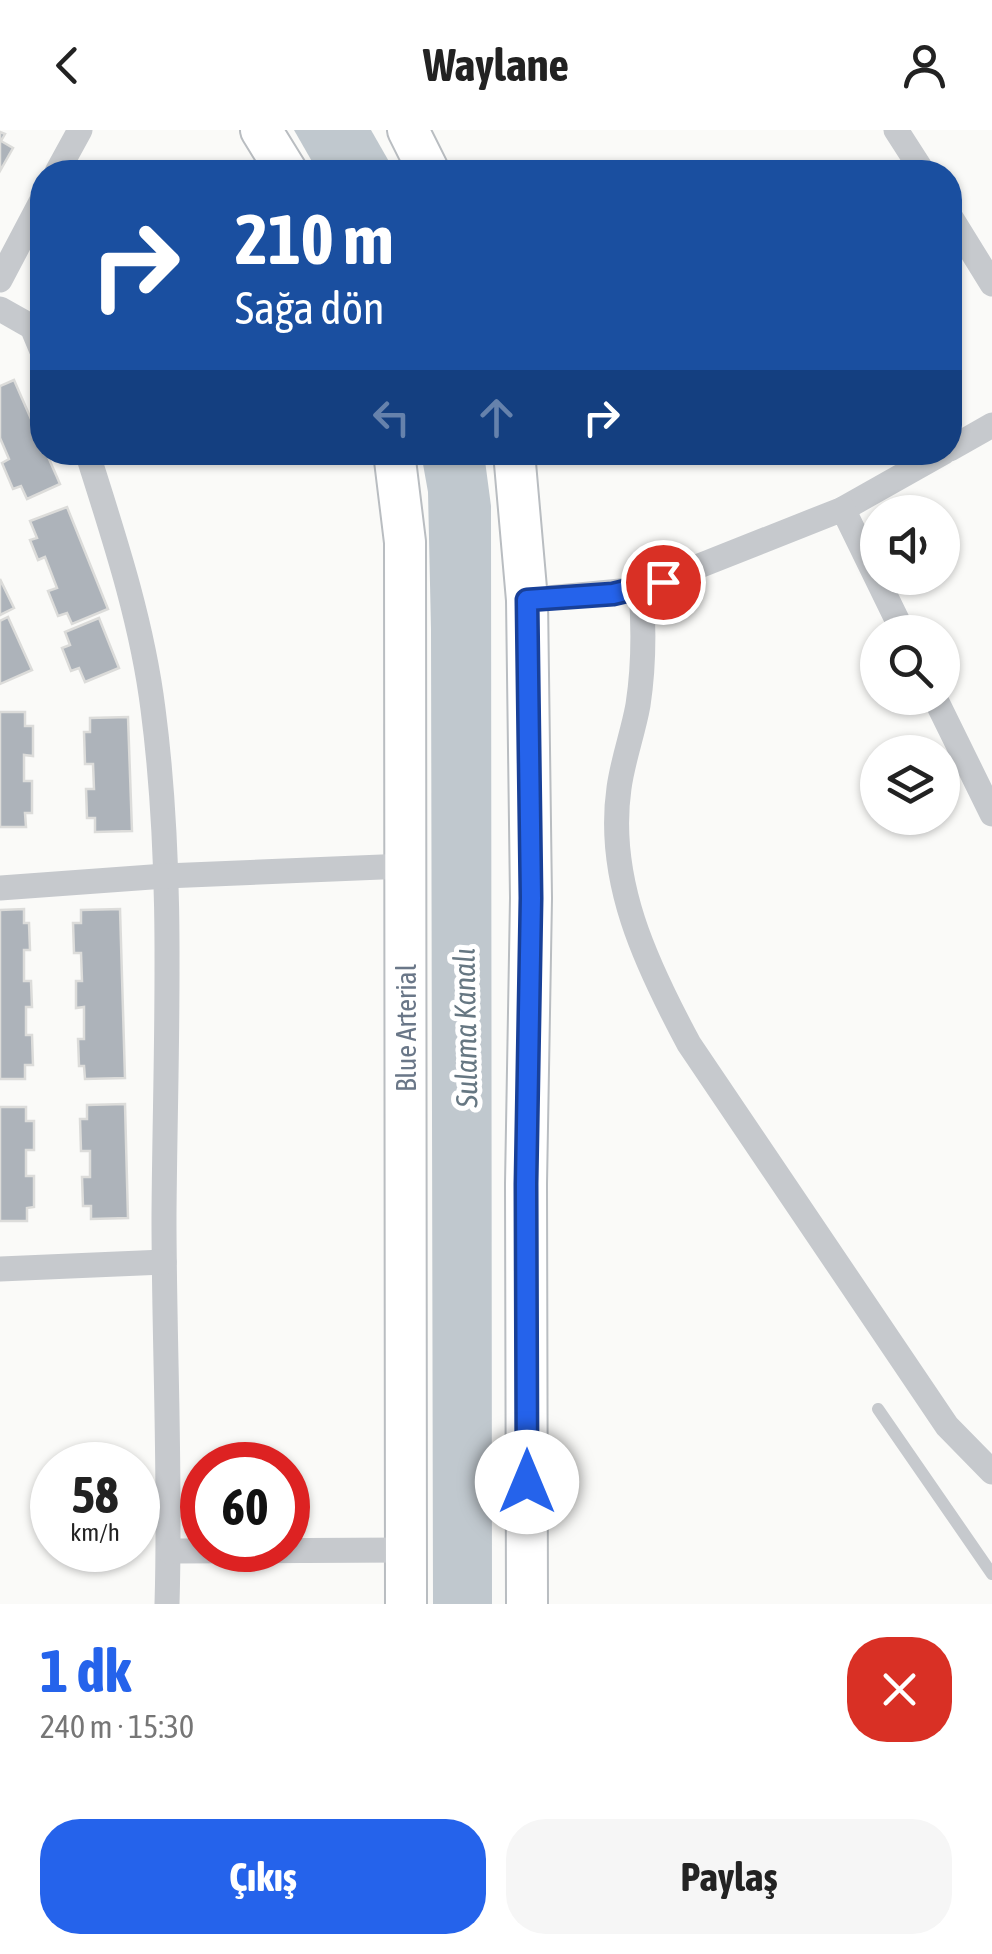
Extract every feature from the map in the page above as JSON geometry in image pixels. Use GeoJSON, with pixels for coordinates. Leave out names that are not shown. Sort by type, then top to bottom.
{"type":"FeatureCollection","features":[{"type":"Feature","properties":{"kind":"main road"},"geometry":{"type":"LineString","coordinates":[[261,130],[280,160]]}},
{"type":"Feature","properties":{"kind":"main road"},"geometry":{"type":"LineString","coordinates":[[408,130],[423,160]]}},
{"type":"Feature","properties":{"kind":"main road","name":"Blue Arterial"},"geometry":{"type":"LineString","coordinates":[[396,465],[405,542],[406,1604]]}},
{"type":"Feature","properties":{"kind":"main road"},"geometry":{"type":"LineString","coordinates":[[515,465],[527,600],[531,898],[526,1184],[527,1604]]}},
{"type":"Feature","properties":{"kind":"street"},"geometry":{"type":"LineString","coordinates":[[64,160],[80,130]]}},
{"type":"Feature","properties":{"kind":"street"},"geometry":{"type":"LineString","coordinates":[[896,130],[915,160]]}},
{"type":"Feature","properties":{"kind":"street"},"geometry":{"type":"LineString","coordinates":[[2,271],[30,221]]}},
{"type":"Feature","properties":{"kind":"street"},"geometry":{"type":"LineString","coordinates":[[962,235],[992,284]]}},
{"type":"Feature","properties":{"kind":"street"},"geometry":{"type":"LineString","coordinates":[[0,308],[30,325]]}},
{"type":"Feature","properties":{"kind":"street"},"geometry":{"type":"LineString","coordinates":[[962,442],[992,425]]}},
{"type":"Feature","properties":{"kind":"street"},"geometry":{"type":"LineString","coordinates":[[91,465],[126,572],[153,709],[165,876],[167,1604]]}},
{"type":"Feature","properties":{"kind":"street"},"geometry":{"type":"LineString","coordinates":[[527,600],[641,589],[843,509],[922,465]]}},
{"type":"Feature","properties":{"kind":"street"},"geometry":{"type":"LineString","coordinates":[[843,509],[896,615]]}},
{"type":"Feature","properties":{"kind":"street"},"geometry":{"type":"LineString","coordinates":[[641,589],[642,670],[618,790],[616,840],[624,895],[654,980],[689,1044],[946,1426],[992,1472]]}},
{"type":"Feature","properties":{"kind":"street"},"geometry":{"type":"LineString","coordinates":[[943,715],[992,814]]}},
{"type":"Feature","properties":{"kind":"street"},"geometry":{"type":"LineString","coordinates":[[0,888],[165,876],[406,866]]}},
{"type":"Feature","properties":{"kind":"street"},"geometry":{"type":"LineString","coordinates":[[0,1269],[164,1262]]}},
{"type":"Feature","properties":{"kind":"street"},"geometry":{"type":"LineString","coordinates":[[169,1551],[406,1550]]}},
{"type":"Feature","properties":{"kind":"lane"},"geometry":{"type":"LineString","coordinates":[[878,1408],[992,1574]]}},
{"type":"Feature","properties":{"kind":"water"},"geometry":{"type":"Polygon","coordinates":[[[294,130],[371,130],[388,160],[311,160],[294,130]]]}},
{"type":"Feature","properties":{"kind":"water","name":"Sulama Kanalı"},"geometry":{"type":"Polygon","coordinates":[[[423,465],[486,465],[491,506],[492,1604],[433,1604],[428,492],[423,465]]]}},
{"type":"Feature","properties":{"kind":"building"},"geometry":{"type":"Polygon","coordinates":[[[0,132],[5,134],[1,141],[13,148],[0,171],[0,132]]]}},
{"type":"Feature","properties":{"kind":"building"},"geometry":{"type":"Polygon","coordinates":[[[14,380],[30,417],[30,465],[52,465],[60,484],[27,499],[21,486],[13,489],[2,463],[9,459],[0,438],[0,386],[14,380]]]}},
{"type":"Feature","properties":{"kind":"building"},"geometry":{"type":"Polygon","coordinates":[[[67,507],[108,609],[72,624],[67,613],[58,616],[48,591],[57,588],[45,557],[38,560],[30,540],[37,538],[30,521],[67,507]]]}},
{"type":"Feature","properties":{"kind":"building"},"geometry":{"type":"Polygon","coordinates":[[[0,579],[14,608],[0,615],[0,579]]]}},
{"type":"Feature","properties":{"kind":"building"},"geometry":{"type":"Polygon","coordinates":[[[8,617],[32,670],[0,684],[0,621],[8,617]]]}},
{"type":"Feature","properties":{"kind":"building"},"geometry":{"type":"Polygon","coordinates":[[[99,618],[119,668],[85,682],[79,668],[71,671],[62,648],[70,645],[65,632],[99,618]]]}},
{"type":"Feature","properties":{"kind":"building"},"geometry":{"type":"Polygon","coordinates":[[[0,712],[25,712],[25,726],[33,726],[33,756],[24,755],[24,781],[32,781],[32,813],[25,813],[26,827],[0,827],[0,712]]]}},
{"type":"Feature","properties":{"kind":"building"},"geometry":{"type":"Polygon","coordinates":[[[128,717],[132,831],[95,832],[95,818],[87,818],[86,789],[94,789],[93,764],[85,764],[84,732],[90,732],[90,718],[128,717]]]}},
{"type":"Feature","properties":{"kind":"building"},"geometry":{"type":"Polygon","coordinates":[[[24,909],[30,950],[24,950],[24,981],[31,981],[32,1007],[26,1007],[26,1035],[32,1035],[33,1065],[25,1065],[25,1079],[0,1079],[0,910],[24,909]]]}},
{"type":"Feature","properties":{"kind":"building"},"geometry":{"type":"Polygon","coordinates":[[[120,909],[125,1078],[85,1079],[84,1066],[79,1066],[78,1039],[84,1039],[84,1007],[76,1008],[76,981],[82,981],[81,953],[74,953],[73,923],[81,923],[81,910],[120,909]]]}},
{"type":"Feature","properties":{"kind":"building"},"geometry":{"type":"Polygon","coordinates":[[[125,1104],[128,1218],[91,1219],[91,1206],[83,1206],[82,1177],[90,1177],[90,1151],[81,1151],[80,1119],[87,1119],[87,1105],[125,1104]]]}},
{"type":"Feature","properties":{"kind":"building"},"geometry":{"type":"Polygon","coordinates":[[[0,1107],[26,1107],[26,1121],[34,1121],[34,1150],[26,1150],[26,1176],[34,1176],[34,1207],[27,1208],[27,1221],[0,1221],[0,1107]]]}},
{"type":"Feature","properties":{"kind":"route"},"geometry":{"type":"LineString","coordinates":[[527,1482],[526,1184],[531,898],[527,600],[613,594],[663,582]]}}]}
